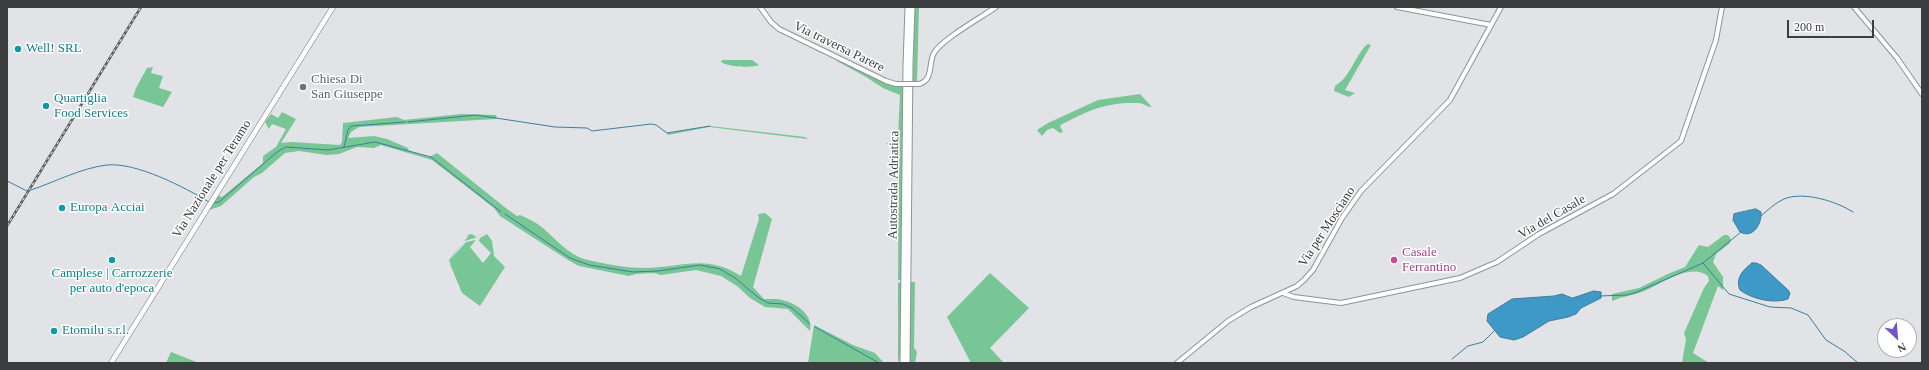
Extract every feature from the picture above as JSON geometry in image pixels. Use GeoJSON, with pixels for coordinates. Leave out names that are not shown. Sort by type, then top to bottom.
{"type":"FeatureCollection","features":[{"type":"Feature","properties":{"kind":"highway","name":"Autostrada Adriatica"},"geometry":{"type":"LineString","coordinates":[[903,363],[908,7]]}},
{"type":"Feature","properties":{"kind":"highway","name":"Autostrada Adriatica"},"geometry":{"type":"LineString","coordinates":[[907,363],[910,63],[912,7]]}},
{"type":"Feature","properties":{"kind":"main road","name":"Via Nazionale per Teramo"},"geometry":{"type":"LineString","coordinates":[[111,363],[333,7]]}},
{"type":"Feature","properties":{"kind":"street","name":"Via traversa Parere"},"geometry":{"type":"LineString","coordinates":[[760,7],[771,22],[779,29],[886,81],[896,84],[919,84],[928,78],[933,55],[940,45],[996,7]]}},
{"type":"Feature","properties":{"kind":"street"},"geometry":{"type":"LineString","coordinates":[[1397,7],[1491,24]]}},
{"type":"Feature","properties":{"kind":"street","name":"Via per Mosciano"},"geometry":{"type":"LineString","coordinates":[[1177,363],[1234,318],[1256,304],[1297,286],[1313,270],[1341,220],[1361,191],[1458,90],[1501,7]]}},
{"type":"Feature","properties":{"kind":"street","name":"Via del Casale"},"geometry":{"type":"LineString","coordinates":[[1283,293],[1288,296],[1329,303],[1341,303],[1460,278],[1497,262],[1539,234],[1613,194],[1681,141],[1716,40],[1722,7]]}},
{"type":"Feature","properties":{"kind":"street"},"geometry":{"type":"LineString","coordinates":[[1854,7],[1897,58],[1922,94]]}},
{"type":"Feature","properties":{"kind":"green space"},"geometry":{"type":"Polygon","coordinates":[[[914,7],[919,7],[917,83],[913,83],[914,7]]]}},
{"type":"Feature","properties":{"kind":"green space"},"geometry":{"type":"Polygon","coordinates":[[[1368,44],[1371,45],[1345,90],[1355,93],[1349,97],[1334,91],[1335,86],[1341,82],[1350,71],[1360,52],[1368,44]]]}},
{"type":"Feature","properties":{"kind":"green space"},"geometry":{"type":"Polygon","coordinates":[[[838,59],[891,85],[903,87],[902,280],[898,280],[899,155],[896,145],[886,144],[895,140],[898,136],[900,95],[883,88],[837,61],[838,59]]]}},
{"type":"Feature","properties":{"kind":"green space"},"geometry":{"type":"Polygon","coordinates":[[[722,60],[752,60],[759,65],[734,66],[724,64],[721,62],[722,60]]]}},
{"type":"Feature","properties":{"kind":"green space"},"geometry":{"type":"Polygon","coordinates":[[[153,67],[151,73],[163,76],[159,88],[172,92],[163,107],[133,97],[136,88],[147,68],[153,67]]]}},
{"type":"Feature","properties":{"kind":"green space"},"geometry":{"type":"Polygon","coordinates":[[[1140,94],[1152,107],[1138,103],[1107,106],[1090,111],[1062,124],[1060,126],[1063,132],[1060,133],[1053,128],[1047,130],[1042,136],[1037,130],[1048,123],[1098,100],[1140,94]]]}},
{"type":"Feature","properties":{"kind":"green space"},"geometry":{"type":"Polygon","coordinates":[[[282,112],[296,119],[281,143],[291,142],[340,145],[342,142],[343,123],[397,117],[404,120],[461,114],[496,115],[497,118],[495,119],[359,127],[351,132],[348,138],[374,136],[387,139],[408,148],[409,151],[429,157],[437,153],[507,209],[517,216],[520,215],[536,223],[573,254],[588,260],[602,263],[622,267],[643,268],[704,263],[728,269],[741,276],[759,219],[758,214],[765,213],[772,219],[753,287],[764,299],[783,300],[796,305],[806,313],[809,319],[810,331],[788,309],[765,307],[750,298],[737,286],[721,276],[696,270],[661,275],[654,273],[629,276],[579,266],[500,216],[494,208],[432,160],[381,145],[374,148],[357,147],[339,154],[327,155],[299,151],[285,153],[262,173],[254,177],[221,206],[209,210],[218,194],[222,197],[263,163],[263,156],[276,147],[286,129],[272,124],[269,129],[265,122],[271,114],[278,118],[282,112]]]}},
{"type":"Feature","properties":{"kind":"green space"},"geometry":{"type":"Polygon","coordinates":[[[710,126],[805,137],[808,139],[709,127],[668,135],[667,133],[710,126]]]}},
{"type":"Feature","properties":{"kind":"green space"},"geometry":{"type":"Polygon","coordinates":[[[489,229],[475,238],[464,241],[468,235],[472,234],[476,237],[489,229]]]}},
{"type":"Feature","properties":{"kind":"green space"},"geometry":{"type":"Polygon","coordinates":[[[487,234],[492,241],[494,256],[505,267],[480,306],[462,293],[450,264],[451,260],[449,263],[449,260],[462,244],[451,259],[466,242],[476,240],[470,247],[483,263],[491,253],[479,241],[480,238],[487,234]]]}},
{"type":"Feature","properties":{"kind":"green space"},"geometry":{"type":"Polygon","coordinates":[[[1724,235],[1728,235],[1731,239],[1730,243],[1716,254],[1713,262],[1723,277],[1723,290],[1718,286],[1693,353],[1709,363],[1682,363],[1686,339],[1684,333],[1704,288],[1709,281],[1708,276],[1700,272],[1692,271],[1683,273],[1639,293],[1612,301],[1612,294],[1639,288],[1685,267],[1699,245],[1708,247],[1724,235]]]}},
{"type":"Feature","properties":{"kind":"green space"},"geometry":{"type":"Polygon","coordinates":[[[990,273],[1029,308],[990,348],[1004,363],[971,363],[947,317],[990,273]]]}},
{"type":"Feature","properties":{"kind":"green space"},"geometry":{"type":"Polygon","coordinates":[[[902,282],[900,357],[898,363],[898,283],[902,282]]]}},
{"type":"Feature","properties":{"kind":"green space"},"geometry":{"type":"Polygon","coordinates":[[[910,282],[915,282],[914,348],[917,352],[915,363],[910,363],[910,282]]]}},
{"type":"Feature","properties":{"kind":"green space"},"geometry":{"type":"Polygon","coordinates":[[[814,325],[853,345],[875,353],[884,363],[808,363],[814,325]]]}},
{"type":"Feature","properties":{"kind":"green space"},"geometry":{"type":"Polygon","coordinates":[[[171,352],[199,363],[166,363],[171,352]]]}},
{"type":"Feature","properties":{"kind":"water"},"geometry":{"type":"Polygon","coordinates":[[[1756,209],[1761,212],[1761,217],[1756,229],[1749,234],[1740,232],[1733,220],[1734,214],[1756,209]]]}},
{"type":"Feature","properties":{"kind":"water"},"geometry":{"type":"Polygon","coordinates":[[[1752,263],[1761,265],[1788,290],[1790,293],[1788,299],[1776,301],[1763,300],[1750,296],[1740,290],[1738,282],[1739,278],[1743,271],[1752,263]]]}},
{"type":"Feature","properties":{"kind":"water"},"geometry":{"type":"Polygon","coordinates":[[[1594,291],[1601,292],[1601,298],[1581,308],[1576,314],[1549,321],[1523,337],[1514,340],[1500,337],[1487,321],[1488,314],[1512,299],[1562,294],[1572,298],[1594,291]]]}},
{"type":"Feature","properties":{"kind":"waterway"},"geometry":{"type":"LineString","coordinates":[[408,122],[476,115],[555,127],[587,128],[592,131],[651,124],[656,125],[667,133],[710,126]]}},
{"type":"Feature","properties":{"kind":"waterway"},"geometry":{"type":"LineString","coordinates":[[344,147],[348,130],[351,126],[405,122]]}},
{"type":"Feature","properties":{"kind":"waterway"},"geometry":{"type":"LineString","coordinates":[[212,203],[219,202],[277,152],[286,147],[328,150],[375,142],[431,157],[501,212]]}},
{"type":"Feature","properties":{"kind":"waterway"},"geometry":{"type":"LineString","coordinates":[[31,190],[88,169],[107,165],[119,165],[132,167],[160,177],[187,189],[209,202]]}},
{"type":"Feature","properties":{"kind":"waterway"},"geometry":{"type":"LineString","coordinates":[[7,181],[27,191]]}},
{"type":"Feature","properties":{"kind":"waterway"},"geometry":{"type":"LineString","coordinates":[[1761,216],[1784,199],[1800,196],[1819,198],[1829,201],[1853,212]]}},
{"type":"Feature","properties":{"kind":"waterway"},"geometry":{"type":"LineString","coordinates":[[505,214],[570,258],[589,265],[633,272],[658,271],[700,265],[720,269],[735,278],[759,298],[768,303],[783,304],[792,308],[810,324]]}},
{"type":"Feature","properties":{"kind":"waterway"},"geometry":{"type":"LineString","coordinates":[[1600,296],[1627,295],[1637,292],[1703,263],[1741,232]]}},
{"type":"Feature","properties":{"kind":"waterway"},"geometry":{"type":"LineString","coordinates":[[1703,263],[1729,294],[1770,307],[1791,308],[1808,315],[1826,340],[1844,351],[1858,363]]}},
{"type":"Feature","properties":{"kind":"waterway"},"geometry":{"type":"LineString","coordinates":[[815,327],[879,363]]}},
{"type":"Feature","properties":{"kind":"waterway"},"geometry":{"type":"LineString","coordinates":[[1452,359],[1468,346],[1483,342],[1494,331]]}},
{"type":"Feature","properties":{"kind":"railway"},"geometry":{"type":"LineString","coordinates":[[7,226],[141,7]]}},
{"type":"Feature","properties":{"kind":"place","name":"Well! SRL"},"geometry":{"type":"Point","coordinates":[18,49]}},
{"type":"Feature","properties":{"kind":"place","name":"Chiesa Di San Giuseppe"},"geometry":{"type":"Point","coordinates":[303,87]}},
{"type":"Feature","properties":{"kind":"place","name":"Quartiglia Food Services"},"geometry":{"type":"Point","coordinates":[46,106]}},
{"type":"Feature","properties":{"kind":"place","name":"Europa Acciai"},"geometry":{"type":"Point","coordinates":[62,208]}},
{"type":"Feature","properties":{"kind":"place","name":"Camplese | Carrozzerie per auto d'epoca"},"geometry":{"type":"Point","coordinates":[112,260]}},
{"type":"Feature","properties":{"kind":"place","name":"Casale Ferrantino"},"geometry":{"type":"Point","coordinates":[1394,260]}},
{"type":"Feature","properties":{"kind":"place","name":"Etomilu s.r.l."},"geometry":{"type":"Point","coordinates":[54,331]}}]}
